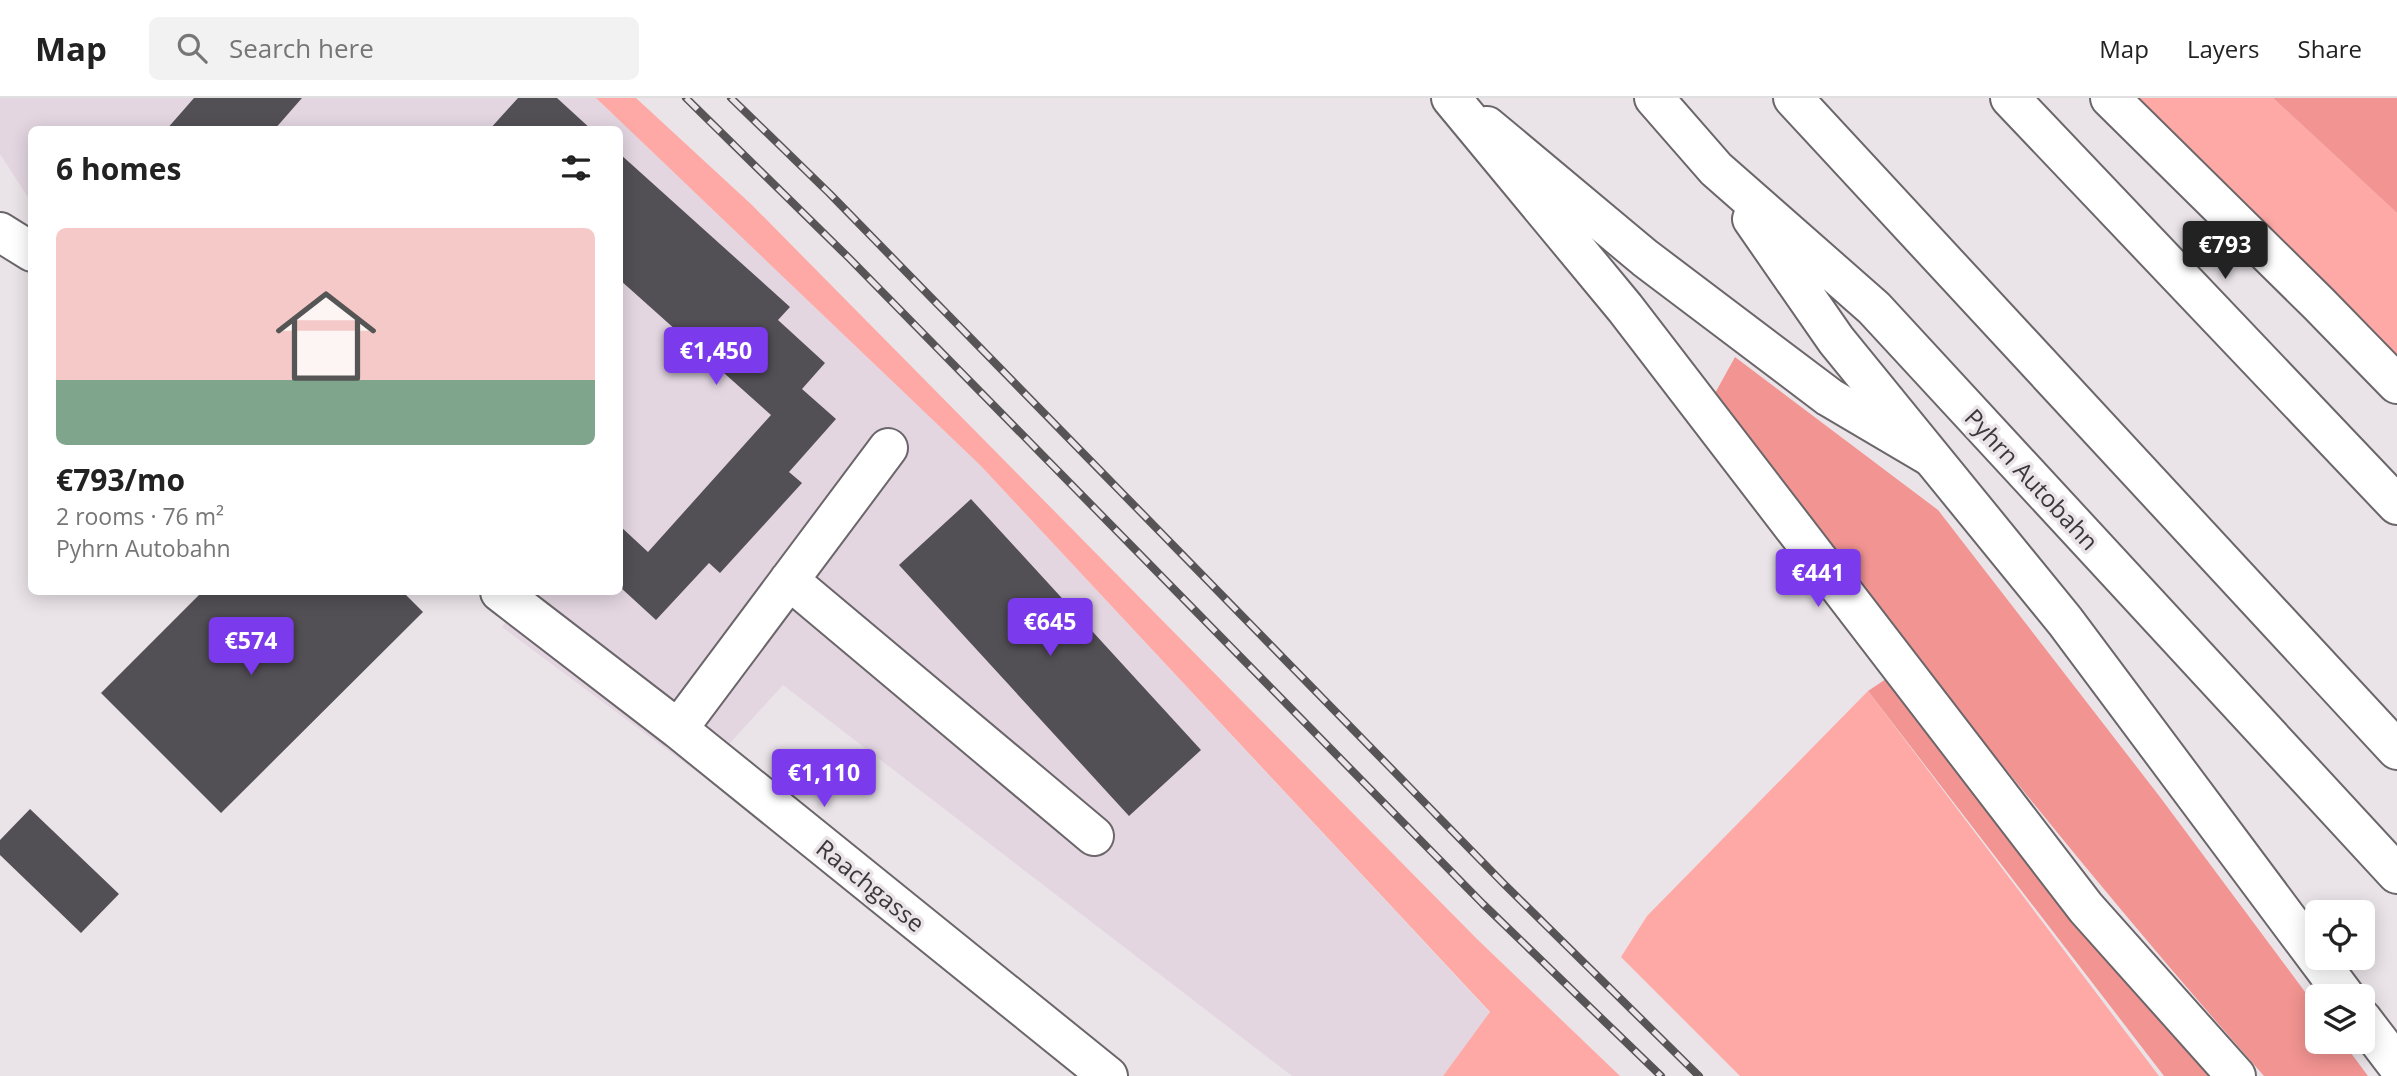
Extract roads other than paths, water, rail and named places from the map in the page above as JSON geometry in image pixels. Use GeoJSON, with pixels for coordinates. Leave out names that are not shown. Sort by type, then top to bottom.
{"type":"FeatureCollection","features":[{"type":"Feature","properties":{"kind":"main road"},"geometry":{"type":"LineString","coordinates":[[1452,98],[1645,258],[1829,397],[1932,458]]}},
{"type":"Feature","properties":{"kind":"main road"},"geometry":{"type":"LineString","coordinates":[[1452,98],[1625,309],[2086,908],[2236,1076]]}},
{"type":"Feature","properties":{"kind":"main road","name":"Pyhrn Autobahn"},"geometry":{"type":"LineString","coordinates":[[1654,98],[1716,169],[1874,308],[2397,874]]}},
{"type":"Feature","properties":{"kind":"main road"},"geometry":{"type":"LineString","coordinates":[[1793,98],[2392,742]]}},
{"type":"Feature","properties":{"kind":"main road"},"geometry":{"type":"LineString","coordinates":[[2010,98],[2397,505]]}},
{"type":"Feature","properties":{"kind":"main road"},"geometry":{"type":"LineString","coordinates":[[2110,98],[2397,384]]}},
{"type":"Feature","properties":{"kind":"main road"},"geometry":{"type":"LineString","coordinates":[[1716,169],[1836,340],[2065,621],[2336,984]]}},
{"type":"Feature","properties":{"kind":"main road"},"geometry":{"type":"LineString","coordinates":[[0,232],[28,250]]}},
{"type":"Feature","properties":{"kind":"main road"},"geometry":{"type":"LineString","coordinates":[[678,729],[888,448]]}},
{"type":"Feature","properties":{"kind":"main road"},"geometry":{"type":"LineString","coordinates":[[789,580],[1094,836]]}},
{"type":"Feature","properties":{"kind":"main road","name":"Raachgasse"},"geometry":{"type":"LineString","coordinates":[[504,595],[678,729],[1108,1076]]}},
{"type":"Feature","properties":{"kind":"main road"},"geometry":{"type":"LineString","coordinates":[[2375,1036],[2397,1065]]}},
{"type":"Feature","properties":{"kind":"railway"},"geometry":{"type":"LineString","coordinates":[[686,98],[849,258],[1483,904],[1661,1076]]}},
{"type":"Feature","properties":{"kind":"railway"},"geometry":{"type":"LineString","coordinates":[[731,98],[829,193],[1504,884],[1699,1076]]}}]}
